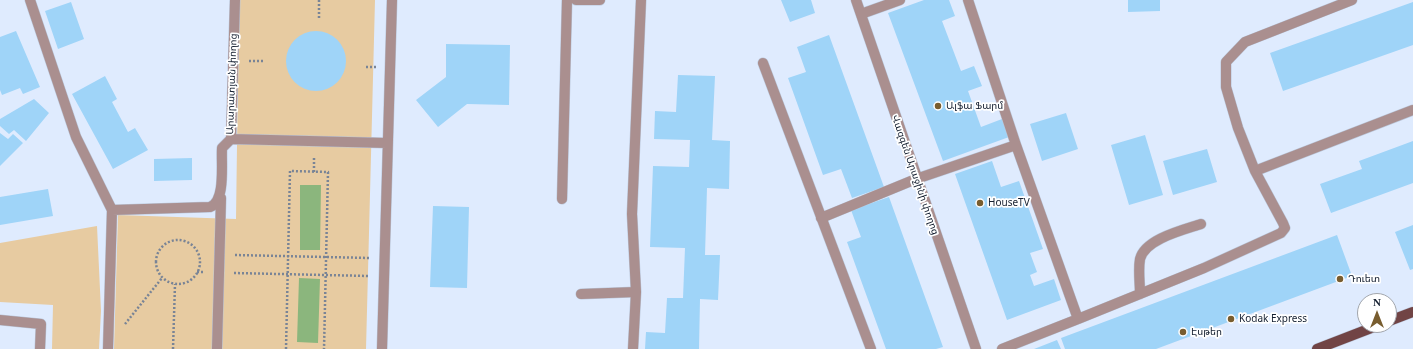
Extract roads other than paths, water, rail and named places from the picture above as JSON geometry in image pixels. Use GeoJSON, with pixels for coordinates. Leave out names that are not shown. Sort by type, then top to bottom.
{"type":"FeatureCollection","features":[{"type":"Feature","properties":{"kind":"main road"},"geometry":{"type":"LineString","coordinates":[[1397,318],[1413,312]]}},
{"type":"Feature","properties":{"kind":"main road"},"geometry":{"type":"LineString","coordinates":[[1317,349],[1358,333]]}},
{"type":"Feature","properties":{"kind":"street"},"geometry":{"type":"LineString","coordinates":[[30,0],[76,137],[112,210],[109,347]]}},
{"type":"Feature","properties":{"kind":"street","name":"Արարատյան փողոց"},"geometry":{"type":"LineString","coordinates":[[217,349],[222,148],[231,139],[235,0]]}},
{"type":"Feature","properties":{"kind":"street"},"geometry":{"type":"LineString","coordinates":[[382,349],[392,0]]}},
{"type":"Feature","properties":{"kind":"street"},"geometry":{"type":"LineString","coordinates":[[562,199],[567,0]]}},
{"type":"Feature","properties":{"kind":"street"},"geometry":{"type":"LineString","coordinates":[[576,0],[600,0]]}},
{"type":"Feature","properties":{"kind":"street"},"geometry":{"type":"LineString","coordinates":[[633,349],[636,292],[632,214],[640,0]]}},
{"type":"Feature","properties":{"kind":"street","name":"Վազգեն Արաջինի փողոց"},"geometry":{"type":"LineString","coordinates":[[856,0],[916,179],[976,349]]}},
{"type":"Feature","properties":{"kind":"street"},"geometry":{"type":"LineString","coordinates":[[861,14],[900,0]]}},
{"type":"Feature","properties":{"kind":"street"},"geometry":{"type":"LineString","coordinates":[[968,0],[1016,145],[1078,319]]}},
{"type":"Feature","properties":{"kind":"street"},"geometry":{"type":"LineString","coordinates":[[1002,349],[1204,268],[1281,233],[1284,228],[1284,223],[1255,171],[1238,128],[1226,87],[1226,62],[1245,42],[1352,0]]}},
{"type":"Feature","properties":{"kind":"street"},"geometry":{"type":"LineString","coordinates":[[763,63],[871,349]]}},
{"type":"Feature","properties":{"kind":"street"},"geometry":{"type":"LineString","coordinates":[[1255,171],[1413,110]]}},
{"type":"Feature","properties":{"kind":"street"},"geometry":{"type":"LineString","coordinates":[[231,139],[387,143]]}},
{"type":"Feature","properties":{"kind":"street"},"geometry":{"type":"LineString","coordinates":[[821,218],[916,179],[1016,145]]}},
{"type":"Feature","properties":{"kind":"street"},"geometry":{"type":"LineString","coordinates":[[112,210],[210,207],[219,201],[221,192]]}},
{"type":"Feature","properties":{"kind":"street"},"geometry":{"type":"LineString","coordinates":[[1140,294],[1140,259],[1147,248],[1157,241],[1200,224]]}},
{"type":"Feature","properties":{"kind":"street"},"geometry":{"type":"LineString","coordinates":[[582,294],[636,292]]}},
{"type":"Feature","properties":{"kind":"street"},"geometry":{"type":"LineString","coordinates":[[0,320],[41,324],[40,349]]}},
{"type":"Feature","properties":{"kind":"place","name":"Ալֆա Ֆարմ"},"geometry":{"type":"Point","coordinates":[938,106]}},
{"type":"Feature","properties":{"kind":"place","name":"HouseTV"},"geometry":{"type":"Point","coordinates":[980,203]}},
{"type":"Feature","properties":{"kind":"place","name":"Դուետ"},"geometry":{"type":"Point","coordinates":[1340,279]}},
{"type":"Feature","properties":{"kind":"place","name":"Kodak Express"},"geometry":{"type":"Point","coordinates":[1231,319]}},
{"type":"Feature","properties":{"kind":"place","name":"Էսթեր"},"geometry":{"type":"Point","coordinates":[1183,332]}}]}
